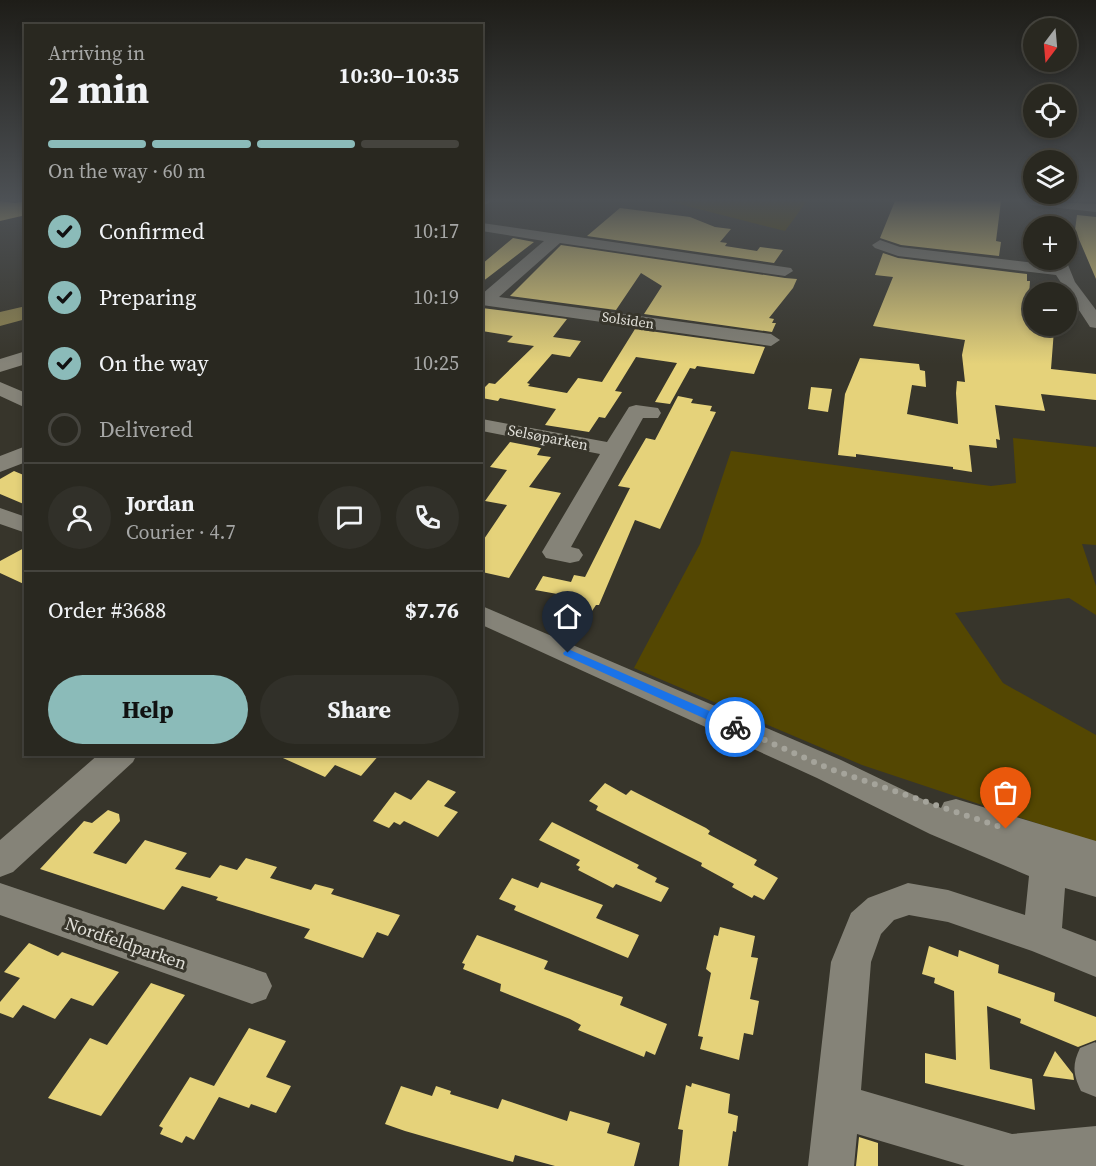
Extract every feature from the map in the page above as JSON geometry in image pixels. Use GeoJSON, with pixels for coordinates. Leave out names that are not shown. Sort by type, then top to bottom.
{"type":"FeatureCollection","features":[{"type":"Feature","properties":{"kind":"main road"},"geometry":{"type":"LineString","coordinates":[[0,312],[24,306]]}},
{"type":"Feature","properties":{"kind":"main road"},"geometry":{"type":"LineString","coordinates":[[0,319],[24,313]]}},
{"type":"Feature","properties":{"kind":"street","name":"Solsiden"},"geometry":{"type":"LineString","coordinates":[[483,300],[535,255]]}},
{"type":"Feature","properties":{"kind":"street"},"geometry":{"type":"LineString","coordinates":[[677,255],[785,271]]}},
{"type":"Feature","properties":{"kind":"street"},"geometry":{"type":"LineString","coordinates":[[934,255],[1062,271],[1086,283]]}},
{"type":"Feature","properties":{"kind":"street"},"geometry":{"type":"LineString","coordinates":[[1062,271],[1096,323]]}},
{"type":"Feature","properties":{"kind":"street","name":"Solsiden"},"geometry":{"type":"LineString","coordinates":[[483,300],[771,340]]}},
{"type":"Feature","properties":{"kind":"street"},"geometry":{"type":"LineString","coordinates":[[0,360],[24,352]]}},
{"type":"Feature","properties":{"kind":"street"},"geometry":{"type":"LineString","coordinates":[[0,366],[24,358]]}},
{"type":"Feature","properties":{"kind":"street"},"geometry":{"type":"LineString","coordinates":[[0,388],[24,401]]}},
{"type":"Feature","properties":{"kind":"street"},"geometry":{"type":"LineString","coordinates":[[0,408],[24,417]]}},
{"type":"Feature","properties":{"kind":"street","name":"Selsøparken"},"geometry":{"type":"LineString","coordinates":[[570,555],[555,552],[636,411],[650,413]]}},
{"type":"Feature","properties":{"kind":"street","name":"Selsøparken"},"geometry":{"type":"LineString","coordinates":[[483,425],[614,450]]}},
{"type":"Feature","properties":{"kind":"street"},"geometry":{"type":"LineString","coordinates":[[0,465],[24,454]]}},
{"type":"Feature","properties":{"kind":"street"},"geometry":{"type":"LineString","coordinates":[[0,515],[24,525]]}},
{"type":"Feature","properties":{"kind":"street"},"geometry":{"type":"LineString","coordinates":[[483,615],[830,769],[942,824],[1049,855],[1096,882]]}},
{"type":"Feature","properties":{"kind":"street"},"geometry":{"type":"LineString","coordinates":[[0,862],[119,756]]}},
{"type":"Feature","properties":{"kind":"street"},"geometry":{"type":"LineString","coordinates":[[1049,855],[1096,856]]}},
{"type":"Feature","properties":{"kind":"street"},"geometry":{"type":"LineString","coordinates":[[1042,937],[1049,855]]}},
{"type":"Feature","properties":{"kind":"street"},"geometry":{"type":"LineString","coordinates":[[831,1166],[851,962],[865,925],[881,909],[908,899],[938,904],[1042,937],[1096,959]]}},
{"type":"Feature","properties":{"kind":"street","name":"Nordfeldparken"},"geometry":{"type":"LineString","coordinates":[[0,900],[252,986]]}},
{"type":"Feature","properties":{"kind":"street"},"geometry":{"type":"LineString","coordinates":[[836,1105],[1013,1162],[1096,1149]]}},
{"type":"Feature","properties":{"kind":"shaded area"},"geometry":{"type":"Polygon","coordinates":[[[1013,438],[1096,447],[1096,545],[1082,544],[1096,586],[1096,615],[1069,598],[955,613],[1003,683],[1096,735],[1096,843],[862,765],[634,668],[700,544],[731,451],[991,486],[1016,483],[1013,438]]]}},
{"type":"Feature","properties":{"kind":"building"},"geometry":{"type":"Polygon","coordinates":[[[492,255],[517,255],[483,281],[483,263],[492,255]]]}},
{"type":"Feature","properties":{"kind":"building"},"geometry":{"type":"Polygon","coordinates":[[[551,255],[632,255],[797,279],[793,288],[769,318],[774,319],[772,323],[776,323],[772,332],[644,314],[662,286],[641,273],[616,310],[510,296],[551,255]]]}},
{"type":"Feature","properties":{"kind":"building"},"geometry":{"type":"Polygon","coordinates":[[[721,255],[779,255],[774,263],[721,255]]]}},
{"type":"Feature","properties":{"kind":"building"},"geometry":{"type":"Polygon","coordinates":[[[882,255],[1027,274],[1027,281],[1030,282],[1023,282],[1023,336],[1054,336],[1051,369],[1096,374],[1096,400],[1041,394],[1045,411],[995,405],[1000,440],[996,439],[997,448],[969,445],[972,472],[953,469],[953,467],[856,454],[856,457],[838,455],[845,394],[860,358],[919,364],[920,370],[925,371],[926,387],[912,385],[907,414],[958,424],[957,381],[965,382],[962,355],[965,340],[873,326],[893,277],[875,275],[882,255]]]}},
{"type":"Feature","properties":{"kind":"building"},"geometry":{"type":"Polygon","coordinates":[[[1086,255],[1096,255],[1096,279],[1086,255]]]}},
{"type":"Feature","properties":{"kind":"building"},"geometry":{"type":"Polygon","coordinates":[[[483,308],[567,319],[553,337],[581,341],[570,357],[552,354],[527,383],[530,384],[528,386],[567,393],[578,378],[602,382],[635,329],[765,347],[754,374],[697,366],[695,369],[690,368],[670,404],[655,402],[677,363],[636,357],[615,391],[622,392],[605,418],[599,417],[589,432],[545,425],[556,409],[500,398],[498,401],[483,398],[483,389],[489,383],[495,384],[534,346],[507,342],[513,336],[483,331],[483,308]]]}},
{"type":"Feature","properties":{"kind":"building"},"geometry":{"type":"Polygon","coordinates":[[[811,387],[832,389],[828,412],[808,409],[811,387]]]}},
{"type":"Feature","properties":{"kind":"building"},"geometry":{"type":"Polygon","coordinates":[[[678,396],[693,399],[691,403],[712,406],[710,411],[716,412],[660,529],[635,520],[599,605],[596,605],[592,611],[559,604],[563,595],[535,590],[543,576],[571,582],[574,575],[585,577],[630,488],[618,486],[646,438],[655,440],[678,396]]]}},
{"type":"Feature","properties":{"kind":"building"},"geometry":{"type":"Polygon","coordinates":[[[510,442],[541,448],[537,455],[551,457],[529,487],[561,493],[509,578],[483,572],[483,541],[507,505],[485,501],[507,470],[490,467],[510,442]]]}},
{"type":"Feature","properties":{"kind":"building"},"geometry":{"type":"Polygon","coordinates":[[[14,471],[24,475],[24,504],[0,494],[0,479],[14,471]]]}},
{"type":"Feature","properties":{"kind":"building"},"geometry":{"type":"Polygon","coordinates":[[[24,548],[24,584],[0,573],[0,561],[24,548]]]}},
{"type":"Feature","properties":{"kind":"building"},"geometry":{"type":"Polygon","coordinates":[[[278,756],[378,756],[361,776],[335,765],[325,777],[278,756]]]}},
{"type":"Feature","properties":{"kind":"building"},"geometry":{"type":"Polygon","coordinates":[[[428,780],[456,792],[444,806],[458,812],[438,837],[404,821],[400,825],[394,822],[389,828],[373,821],[395,792],[411,800],[428,780]]]}},
{"type":"Feature","properties":{"kind":"building"},"geometry":{"type":"Polygon","coordinates":[[[605,783],[626,795],[631,790],[706,828],[710,831],[708,834],[757,860],[754,865],[778,878],[764,900],[754,895],[752,898],[732,887],[734,884],[701,866],[702,863],[596,810],[598,806],[589,801],[605,783]]]}},
{"type":"Feature","properties":{"kind":"building"},"geometry":{"type":"Polygon","coordinates":[[[108,810],[119,814],[120,821],[93,853],[126,864],[145,840],[187,853],[175,869],[210,878],[220,865],[237,870],[246,858],[277,867],[270,878],[311,890],[315,884],[334,889],[331,894],[400,915],[388,936],[377,932],[363,958],[304,938],[310,929],[216,900],[218,897],[182,886],[164,910],[40,869],[84,821],[92,823],[108,810]]]}},
{"type":"Feature","properties":{"kind":"building"},"geometry":{"type":"Polygon","coordinates":[[[552,822],[639,865],[637,868],[657,878],[655,882],[669,888],[661,902],[616,884],[613,888],[578,870],[580,867],[576,865],[580,860],[539,840],[552,822]]]}},
{"type":"Feature","properties":{"kind":"building"},"geometry":{"type":"Polygon","coordinates":[[[512,878],[538,888],[541,882],[603,905],[596,918],[639,935],[628,958],[514,910],[516,906],[499,899],[512,878]]]}},
{"type":"Feature","properties":{"kind":"building"},"geometry":{"type":"Polygon","coordinates":[[[720,927],[755,936],[751,957],[758,958],[750,999],[759,1001],[753,1035],[744,1033],[739,1060],[700,1049],[703,1037],[698,1036],[711,973],[706,969],[714,935],[718,936],[720,927]]]}},
{"type":"Feature","properties":{"kind":"building"},"geometry":{"type":"Polygon","coordinates":[[[477,935],[548,961],[544,969],[623,997],[620,1005],[667,1024],[655,1055],[646,1051],[644,1057],[578,1030],[581,1025],[570,1019],[500,991],[501,984],[463,969],[465,964],[462,963],[477,935]]]}},
{"type":"Feature","properties":{"kind":"building"},"geometry":{"type":"Polygon","coordinates":[[[29,943],[58,956],[62,952],[119,972],[93,1006],[71,998],[55,1019],[23,1005],[13,1018],[0,1013],[0,1002],[20,978],[4,972],[29,943]]]}},
{"type":"Feature","properties":{"kind":"building"},"geometry":{"type":"Polygon","coordinates":[[[929,946],[958,957],[959,950],[999,965],[998,973],[1055,993],[1054,1001],[1096,1017],[1096,1040],[1078,1047],[1020,1023],[1021,1019],[987,1006],[990,1069],[1032,1079],[1035,1110],[925,1083],[925,1053],[956,1060],[954,991],[934,983],[935,978],[922,974],[929,946]]]}},
{"type":"Feature","properties":{"kind":"building"},"geometry":{"type":"Polygon","coordinates":[[[151,983],[185,995],[101,1116],[48,1098],[90,1038],[107,1045],[151,983]]]}},
{"type":"Feature","properties":{"kind":"building"},"geometry":{"type":"Polygon","coordinates":[[[249,1028],[286,1041],[266,1077],[291,1086],[276,1113],[251,1104],[249,1108],[219,1097],[194,1140],[186,1136],[182,1143],[160,1134],[163,1128],[159,1126],[190,1077],[214,1086],[249,1028]]]}},
{"type":"Feature","properties":{"kind":"building"},"geometry":{"type":"Polygon","coordinates":[[[1055,1051],[1073,1074],[1074,1080],[1043,1076],[1055,1051]]]}},
{"type":"Feature","properties":{"kind":"building"},"geometry":{"type":"Polygon","coordinates":[[[692,1083],[730,1094],[728,1113],[738,1116],[736,1132],[733,1131],[728,1166],[679,1166],[683,1130],[678,1129],[686,1085],[691,1087],[692,1083]]]}},
{"type":"Feature","properties":{"kind":"building"},"geometry":{"type":"Polygon","coordinates":[[[401,1086],[432,1096],[436,1086],[451,1091],[450,1094],[498,1109],[502,1099],[567,1121],[570,1111],[610,1123],[607,1133],[640,1143],[634,1166],[555,1166],[515,1155],[513,1162],[405,1131],[385,1124],[401,1086]]]}},
{"type":"Feature","properties":{"kind":"building"},"geometry":{"type":"Polygon","coordinates":[[[859,1137],[878,1143],[878,1166],[856,1166],[859,1137]]]}},
{"type":"Feature","properties":{"kind":"way so far"},"geometry":{"type":"LineString","coordinates":[[735,727],[830,769],[1006,829]]}},
{"type":"Feature","properties":{"kind":"route"},"geometry":{"type":"LineString","coordinates":[[568,653],[735,727]]}}]}
